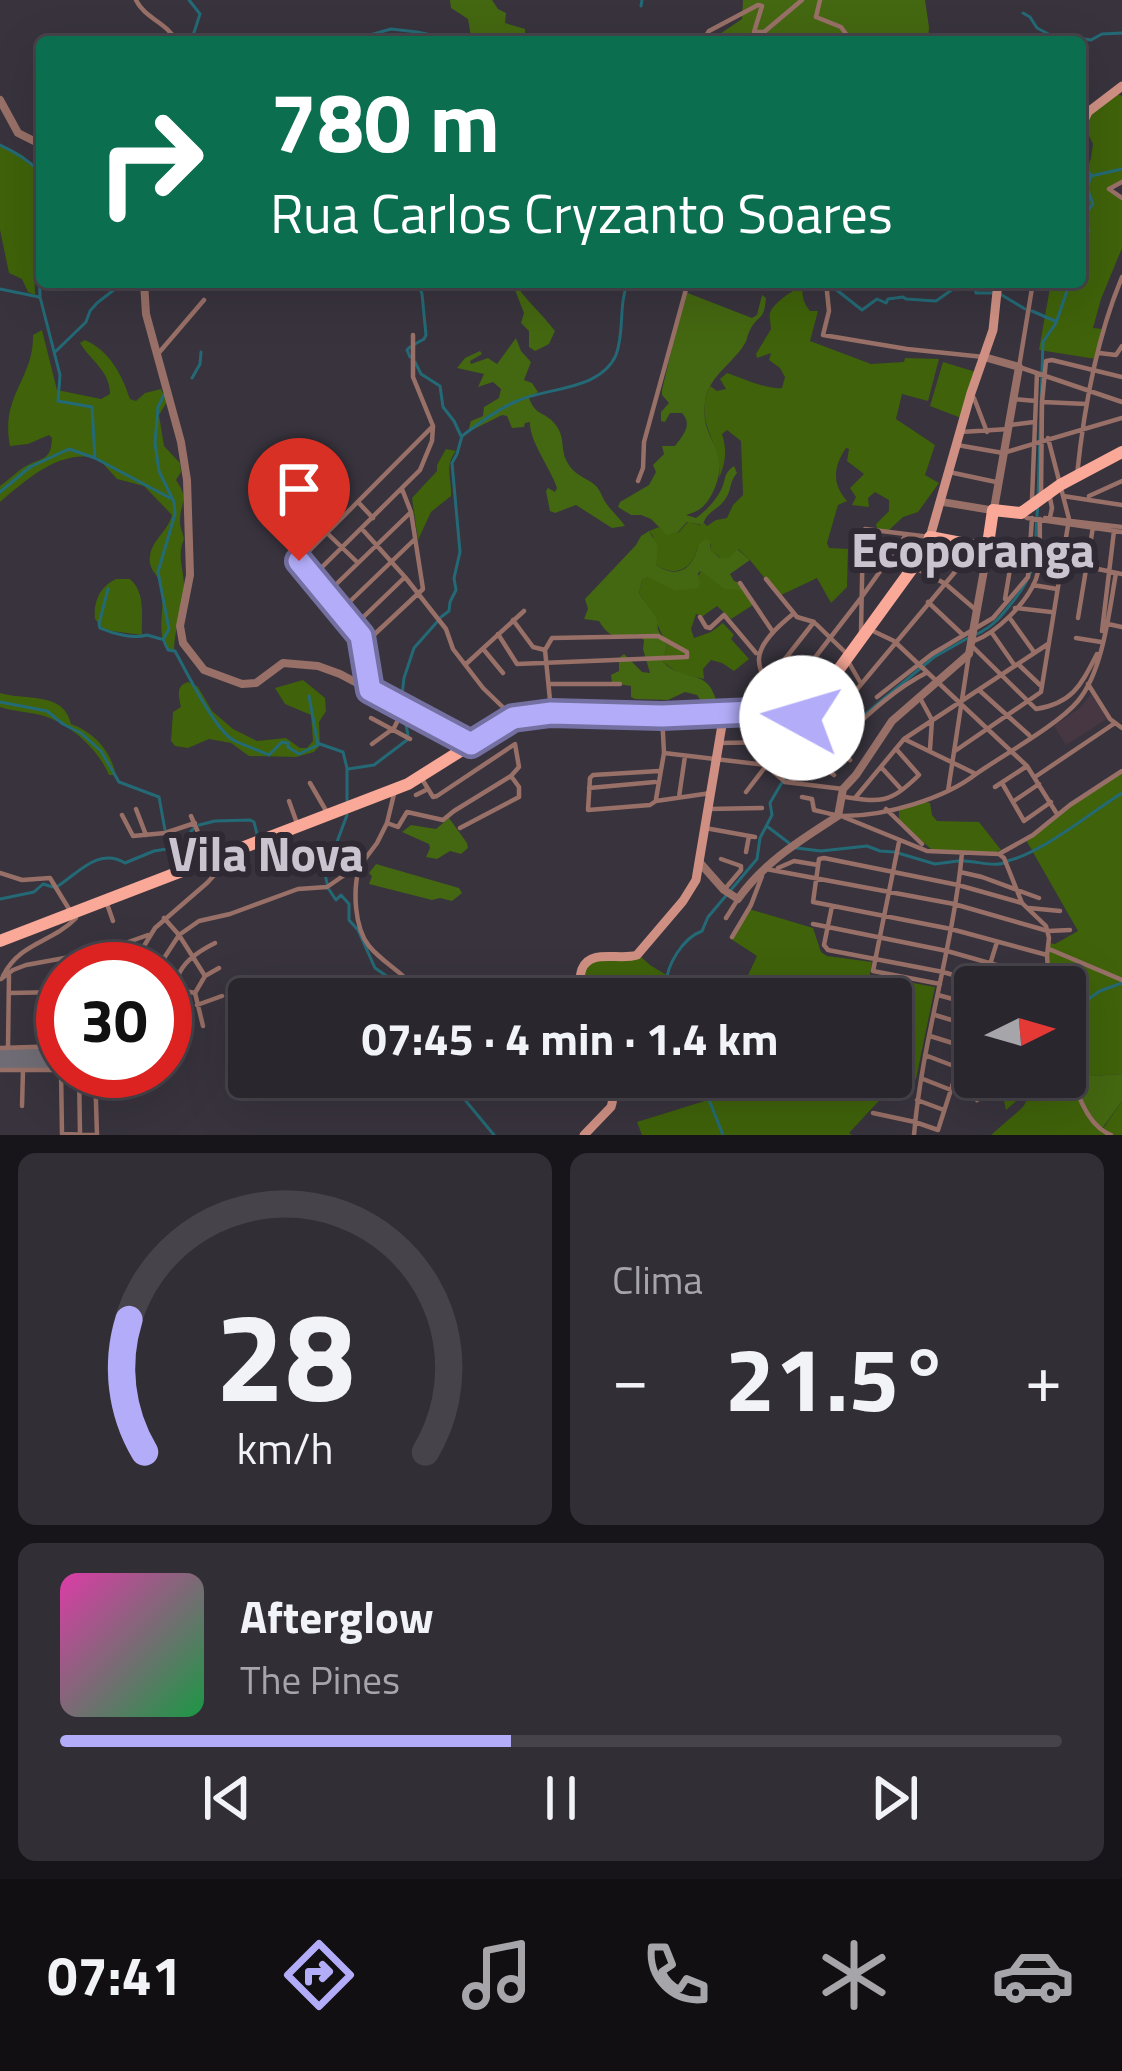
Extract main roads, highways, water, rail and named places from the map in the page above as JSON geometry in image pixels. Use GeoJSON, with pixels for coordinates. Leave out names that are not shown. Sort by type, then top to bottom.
{"type":"FeatureCollection","features":[{"type":"Feature","properties":{"kind":"main road"},"geometry":{"type":"LineString","coordinates":[[1086,116],[1122,86]]}},
{"type":"Feature","properties":{"kind":"main road"},"geometry":{"type":"LineString","coordinates":[[0,941],[394,790],[513,718],[551,713],[724,713],[780,705],[804,711],[928,543],[993,330],[999,288]]}},
{"type":"Feature","properties":{"kind":"main road"},"geometry":{"type":"LineString","coordinates":[[928,543],[968,555],[987,553],[1022,506],[1122,452]]}},
{"type":"Feature","properties":{"kind":"main road"},"geometry":{"type":"LineString","coordinates":[[928,543],[987,553]]}},
{"type":"Feature","properties":{"kind":"main road"},"geometry":{"type":"LineString","coordinates":[[581,978],[588,959],[595,956],[637,955],[692,890],[701,864],[724,713]]}},
{"type":"Feature","properties":{"kind":"main road"},"geometry":{"type":"LineString","coordinates":[[584,1135],[611,1107],[612,1098]]}},
{"type":"Feature","properties":{"kind":"waterway"},"geometry":{"type":"LineString","coordinates":[[189,0],[200,14],[193,36]]}},
{"type":"Feature","properties":{"kind":"waterway"},"geometry":{"type":"LineString","coordinates":[[641,6],[642,0]]}},
{"type":"Feature","properties":{"kind":"waterway"},"geometry":{"type":"LineString","coordinates":[[1023,13],[1052,36]]}},
{"type":"Feature","properties":{"kind":"waterway"},"geometry":{"type":"LineString","coordinates":[[366,36],[391,29],[436,36]]}},
{"type":"Feature","properties":{"kind":"waterway"},"geometry":{"type":"LineString","coordinates":[[1086,39],[1122,33]]}},
{"type":"Feature","properties":{"kind":"waterway"},"geometry":{"type":"LineString","coordinates":[[0,145],[36,168]]}},
{"type":"Feature","properties":{"kind":"waterway"},"geometry":{"type":"LineString","coordinates":[[1086,169],[1091,175]]}},
{"type":"Feature","properties":{"kind":"waterway"},"geometry":{"type":"LineString","coordinates":[[1091,176],[1122,169]]}},
{"type":"Feature","properties":{"kind":"waterway"},"geometry":{"type":"LineString","coordinates":[[1086,213],[1093,204],[1087,188],[1091,176]]}},
{"type":"Feature","properties":{"kind":"waterway"},"geometry":{"type":"LineString","coordinates":[[1086,218],[1086,235]]}},
{"type":"Feature","properties":{"kind":"waterway"},"geometry":{"type":"LineString","coordinates":[[40,288],[60,375],[58,401],[92,407],[95,458]]}},
{"type":"Feature","properties":{"kind":"waterway"},"geometry":{"type":"LineString","coordinates":[[55,352],[116,288]]}},
{"type":"Feature","properties":{"kind":"waterway"},"geometry":{"type":"LineString","coordinates":[[415,344],[426,335],[420,288]]}},
{"type":"Feature","properties":{"kind":"waterway"},"geometry":{"type":"LineString","coordinates":[[441,617],[449,611],[456,590],[460,552],[452,463],[462,436],[510,404],[586,382],[608,367],[619,346],[626,288]]}},
{"type":"Feature","properties":{"kind":"waterway"},"geometry":{"type":"LineString","coordinates":[[834,288],[862,310],[877,299],[886,303],[903,297],[936,301],[954,288]]}},
{"type":"Feature","properties":{"kind":"waterway"},"geometry":{"type":"LineString","coordinates":[[975,288],[976,293],[993,293]]}},
{"type":"Feature","properties":{"kind":"waterway"},"geometry":{"type":"LineString","coordinates":[[1038,496],[1043,342],[1056,323],[1068,288]]}},
{"type":"Feature","properties":{"kind":"waterway"},"geometry":{"type":"LineString","coordinates":[[0,289],[39,297]]}},
{"type":"Feature","properties":{"kind":"waterway"},"geometry":{"type":"LineString","coordinates":[[1000,294],[1025,309]]}},
{"type":"Feature","properties":{"kind":"waterway"},"geometry":{"type":"LineString","coordinates":[[1032,311],[1055,321]]}},
{"type":"Feature","properties":{"kind":"waterway"},"geometry":{"type":"LineString","coordinates":[[410,347],[410,357]]}},
{"type":"Feature","properties":{"kind":"waterway"},"geometry":{"type":"LineString","coordinates":[[192,378],[201,352]]}},
{"type":"Feature","properties":{"kind":"waterway"},"geometry":{"type":"LineString","coordinates":[[415,362],[421,374],[440,386],[443,407],[461,436]]}},
{"type":"Feature","properties":{"kind":"waterway"},"geometry":{"type":"LineString","coordinates":[[164,395],[158,407],[155,443],[159,471],[175,514],[158,572],[169,629],[164,638]]}},
{"type":"Feature","properties":{"kind":"waterway"},"geometry":{"type":"LineString","coordinates":[[0,492],[30,467],[69,449],[170,498]]}},
{"type":"Feature","properties":{"kind":"waterway"},"geometry":{"type":"LineString","coordinates":[[977,634],[1002,615],[1029,576],[1038,505]]}},
{"type":"Feature","properties":{"kind":"waterway"},"geometry":{"type":"LineString","coordinates":[[108,589],[100,628],[161,639]]}},
{"type":"Feature","properties":{"kind":"waterway"},"geometry":{"type":"LineString","coordinates":[[401,704],[414,648],[437,622]]}},
{"type":"Feature","properties":{"kind":"waterway"},"geometry":{"type":"LineString","coordinates":[[667,978],[682,946],[702,931],[708,917],[757,859],[760,838],[772,815],[770,803],[781,784],[934,657],[968,638]]}},
{"type":"Feature","properties":{"kind":"waterway"},"geometry":{"type":"LineString","coordinates":[[163,639],[233,740],[269,755],[282,742],[299,754],[320,744],[343,752],[347,800]]}},
{"type":"Feature","properties":{"kind":"waterway"},"geometry":{"type":"LineString","coordinates":[[309,696],[318,745]]}},
{"type":"Feature","properties":{"kind":"waterway"},"geometry":{"type":"LineString","coordinates":[[0,702],[47,711],[81,733],[101,751],[119,782],[159,797],[165,830]]}},
{"type":"Feature","properties":{"kind":"waterway"},"geometry":{"type":"LineString","coordinates":[[404,715],[408,735]]}},
{"type":"Feature","properties":{"kind":"waterway"},"geometry":{"type":"LineString","coordinates":[[348,769],[374,765],[407,740]]}},
{"type":"Feature","properties":{"kind":"waterway"},"geometry":{"type":"LineString","coordinates":[[1007,861],[1050,841],[1122,793]]}},
{"type":"Feature","properties":{"kind":"waterway"},"geometry":{"type":"LineString","coordinates":[[347,815],[325,874],[328,888],[336,900],[341,895],[349,904],[349,920],[375,968],[390,978]]}},
{"type":"Feature","properties":{"kind":"waterway"},"geometry":{"type":"LineString","coordinates":[[199,825],[250,820],[258,838]]}},
{"type":"Feature","properties":{"kind":"waterway"},"geometry":{"type":"LineString","coordinates":[[768,827],[789,843]]}},
{"type":"Feature","properties":{"kind":"waterway"},"geometry":{"type":"LineString","coordinates":[[58,886],[98,860],[125,863],[179,847],[193,829]]}},
{"type":"Feature","properties":{"kind":"waterway"},"geometry":{"type":"LineString","coordinates":[[260,845],[282,858],[299,847],[329,853]]}},
{"type":"Feature","properties":{"kind":"waterway"},"geometry":{"type":"LineString","coordinates":[[796,848],[821,851],[867,846],[894,852]]}},
{"type":"Feature","properties":{"kind":"waterway"},"geometry":{"type":"LineString","coordinates":[[898,853],[935,864],[958,861]]}},
{"type":"Feature","properties":{"kind":"waterway"},"geometry":{"type":"LineString","coordinates":[[964,861],[1004,863]]}},
{"type":"Feature","properties":{"kind":"waterway"},"geometry":{"type":"LineString","coordinates":[[0,899],[34,892],[43,884],[53,887]]}},
{"type":"Feature","properties":{"kind":"waterway"},"geometry":{"type":"LineString","coordinates":[[1086,1001],[1122,983]]}},
{"type":"Feature","properties":{"kind":"waterway"},"geometry":{"type":"LineString","coordinates":[[463,1098],[494,1135]]}},
{"type":"Feature","properties":{"kind":"waterway"},"geometry":{"type":"LineString","coordinates":[[708,1098],[723,1135]]}},
{"type":"Feature","properties":{"kind":"district","name":"Ecoporanga"},"geometry":{"type":"Point","coordinates":[973,550]}},
{"type":"Feature","properties":{"kind":"district","name":"Vila Nova"},"geometry":{"type":"Point","coordinates":[266,854]}}]}
